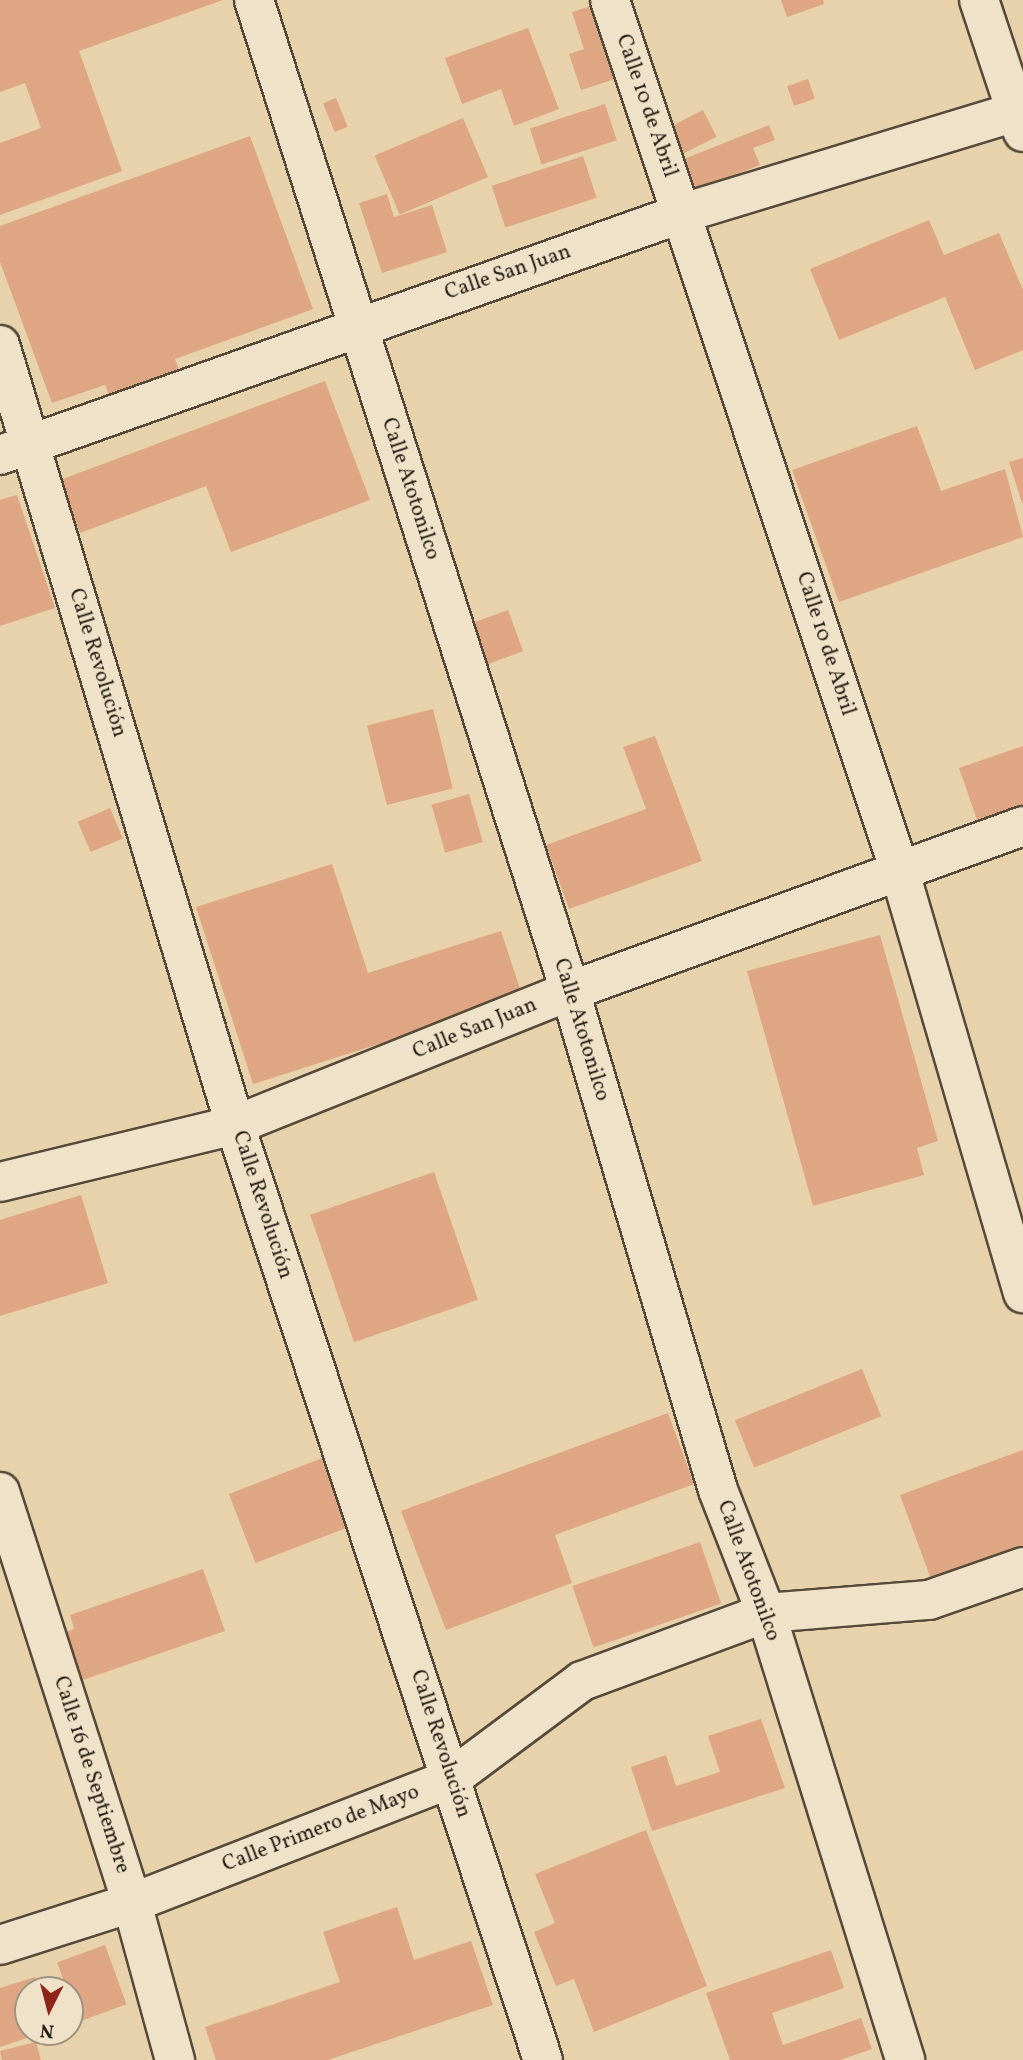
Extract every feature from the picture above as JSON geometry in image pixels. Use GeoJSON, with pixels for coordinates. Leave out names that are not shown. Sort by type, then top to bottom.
{"type":"FeatureCollection","features":[{"type":"Feature","properties":{"kind":"street","name":"Calle Atotonilco"},"geometry":{"type":"LineString","coordinates":[[254,0],[570,991],[718,1490],[765,1613],[905,2060]]}},
{"type":"Feature","properties":{"kind":"street","name":"Calle 10 de Abril"},"geometry":{"type":"LineString","coordinates":[[610,0],[899,869],[1023,1293]]}},
{"type":"Feature","properties":{"kind":"street"},"geometry":{"type":"LineString","coordinates":[[979,0],[1021,118]]}},
{"type":"Feature","properties":{"kind":"street","name":"Calle San Juan"},"geometry":{"type":"LineString","coordinates":[[16,450],[358,324],[683,213],[1021,118]]}},
{"type":"Feature","properties":{"kind":"street","name":"Calle Revolución"},"geometry":{"type":"LineString","coordinates":[[0,345],[16,450],[543,2060]]}},
{"type":"Feature","properties":{"kind":"street","name":"Calle San Juan"},"geometry":{"type":"LineString","coordinates":[[0,1182],[235,1125],[570,991],[1023,826]]}},
{"type":"Feature","properties":{"kind":"street","name":"Calle 16 de Septiembre"},"geometry":{"type":"LineString","coordinates":[[0,1492],[132,1903],[175,2060]]}},
{"type":"Feature","properties":{"kind":"street","name":"Calle Primero de Mayo"},"geometry":{"type":"LineString","coordinates":[[0,1945],[132,1903],[452,1778],[582,1681],[765,1613],[929,1600],[1023,1567]]}},
{"type":"Feature","properties":{"kind":"building"},"geometry":{"type":"Polygon","coordinates":[[[0,0],[223,0],[79,51],[122,171],[0,215],[0,143],[41,128],[25,83],[0,92],[0,0]]]}},
{"type":"Feature","properties":{"kind":"building"},"geometry":{"type":"Polygon","coordinates":[[[781,0],[823,0],[824,4],[787,17],[781,0]]]}},
{"type":"Feature","properties":{"kind":"building"},"geometry":{"type":"Polygon","coordinates":[[[591,6],[615,79],[581,90],[569,54],[584,49],[572,12],[591,6]]]}},
{"type":"Feature","properties":{"kind":"building"},"geometry":{"type":"Polygon","coordinates":[[[528,28],[559,109],[514,126],[501,89],[462,104],[445,58],[528,28]]]}},
{"type":"Feature","properties":{"kind":"building"},"geometry":{"type":"Polygon","coordinates":[[[808,79],[815,99],[794,106],[787,86],[808,79]]]}},
{"type":"Feature","properties":{"kind":"building"},"geometry":{"type":"Polygon","coordinates":[[[336,98],[348,127],[335,132],[323,103],[336,98]]]}},
{"type":"Feature","properties":{"kind":"building"},"geometry":{"type":"Polygon","coordinates":[[[605,104],[617,140],[542,165],[530,128],[605,104]]]}},
{"type":"Feature","properties":{"kind":"building"},"geometry":{"type":"Polygon","coordinates":[[[703,110],[717,137],[682,154],[668,128],[703,110]]]}},
{"type":"Feature","properties":{"kind":"building"},"geometry":{"type":"Polygon","coordinates":[[[463,118],[488,177],[400,214],[375,156],[463,118]]]}},
{"type":"Feature","properties":{"kind":"building"},"geometry":{"type":"Polygon","coordinates":[[[769,125],[775,140],[753,148],[760,165],[692,192],[679,161],[769,125]]]}},
{"type":"Feature","properties":{"kind":"building"},"geometry":{"type":"Polygon","coordinates":[[[250,136],[313,309],[175,359],[182,377],[112,402],[105,385],[52,403],[0,262],[0,226],[250,136]]]}},
{"type":"Feature","properties":{"kind":"building"},"geometry":{"type":"Polygon","coordinates":[[[583,156],[597,198],[505,228],[492,186],[583,156]]]}},
{"type":"Feature","properties":{"kind":"building"},"geometry":{"type":"Polygon","coordinates":[[[387,194],[394,217],[432,205],[447,252],[382,273],[359,203],[387,194]]]}},
{"type":"Feature","properties":{"kind":"building"},"geometry":{"type":"Polygon","coordinates":[[[929,220],[944,255],[999,233],[1023,290],[1023,350],[975,370],[945,297],[839,340],[810,269],[929,220]]]}},
{"type":"Feature","properties":{"kind":"building"},"geometry":{"type":"Polygon","coordinates":[[[325,381],[370,500],[231,552],[206,486],[80,533],[60,480],[325,381]]]}},
{"type":"Feature","properties":{"kind":"building"},"geometry":{"type":"Polygon","coordinates":[[[917,426],[941,491],[1005,469],[1023,537],[839,602],[792,470],[917,426]]]}},
{"type":"Feature","properties":{"kind":"building"},"geometry":{"type":"Polygon","coordinates":[[[1023,458],[1023,503],[1022,503],[1009,462],[1023,458]]]}},
{"type":"Feature","properties":{"kind":"building"},"geometry":{"type":"Polygon","coordinates":[[[17,495],[55,608],[0,626],[0,500],[17,495]]]}},
{"type":"Feature","properties":{"kind":"building"},"geometry":{"type":"Polygon","coordinates":[[[508,610],[523,651],[486,665],[471,623],[508,610]]]}},
{"type":"Feature","properties":{"kind":"building"},"geometry":{"type":"Polygon","coordinates":[[[433,709],[453,789],[387,805],[367,725],[433,709]]]}},
{"type":"Feature","properties":{"kind":"building"},"geometry":{"type":"Polygon","coordinates":[[[655,736],[702,861],[569,909],[546,845],[646,809],[623,747],[655,736]]]}},
{"type":"Feature","properties":{"kind":"building"},"geometry":{"type":"Polygon","coordinates":[[[1023,746],[1023,817],[981,831],[959,768],[1023,746]]]}},
{"type":"Feature","properties":{"kind":"building"},"geometry":{"type":"Polygon","coordinates":[[[469,794],[483,842],[445,853],[432,805],[469,794]]]}},
{"type":"Feature","properties":{"kind":"building"},"geometry":{"type":"Polygon","coordinates":[[[110,808],[123,838],[91,852],[78,822],[110,808]]]}},
{"type":"Feature","properties":{"kind":"building"},"geometry":{"type":"Polygon","coordinates":[[[332,864],[368,973],[501,931],[523,998],[253,1084],[196,907],[332,864]]]}},
{"type":"Feature","properties":{"kind":"building"},"geometry":{"type":"Polygon","coordinates":[[[880,935],[938,1141],[917,1148],[924,1175],[813,1206],[747,971],[880,935]]]}},
{"type":"Feature","properties":{"kind":"building"},"geometry":{"type":"Polygon","coordinates":[[[434,1172],[478,1300],[354,1342],[310,1215],[434,1172]]]}},
{"type":"Feature","properties":{"kind":"building"},"geometry":{"type":"Polygon","coordinates":[[[81,1195],[108,1283],[0,1316],[0,1220],[81,1195]]]}},
{"type":"Feature","properties":{"kind":"building"},"geometry":{"type":"Polygon","coordinates":[[[862,1369],[881,1416],[754,1468],[735,1420],[862,1369]]]}},
{"type":"Feature","properties":{"kind":"building"},"geometry":{"type":"Polygon","coordinates":[[[668,1413],[694,1484],[555,1535],[572,1583],[446,1630],[401,1511],[668,1413]]]}},
{"type":"Feature","properties":{"kind":"building"},"geometry":{"type":"Polygon","coordinates":[[[1023,1450],[1023,1548],[932,1582],[900,1495],[1023,1450]]]}},
{"type":"Feature","properties":{"kind":"building"},"geometry":{"type":"Polygon","coordinates":[[[325,1457],[352,1526],[255,1563],[229,1494],[325,1457]]]}},
{"type":"Feature","properties":{"kind":"building"},"geometry":{"type":"Polygon","coordinates":[[[700,1542],[721,1603],[594,1647],[572,1586],[700,1542]]]}},
{"type":"Feature","properties":{"kind":"building"},"geometry":{"type":"Polygon","coordinates":[[[203,1569],[225,1631],[68,1685],[51,1637],[74,1629],[70,1615],[203,1569]]]}},
{"type":"Feature","properties":{"kind":"building"},"geometry":{"type":"Polygon","coordinates":[[[761,1719],[785,1788],[652,1831],[631,1767],[666,1755],[676,1786],[720,1772],[708,1736],[761,1719]]]}},
{"type":"Feature","properties":{"kind":"building"},"geometry":{"type":"Polygon","coordinates":[[[646,1830],[707,1986],[594,2032],[574,1979],[556,1986],[534,1932],[555,1923],[535,1874],[646,1830]]]}},
{"type":"Feature","properties":{"kind":"building"},"geometry":{"type":"Polygon","coordinates":[[[397,1907],[414,1960],[471,1941],[493,2005],[328,2060],[216,2060],[205,2027],[340,1982],[323,1932],[397,1907]]]}},
{"type":"Feature","properties":{"kind":"building"},"geometry":{"type":"Polygon","coordinates":[[[105,1945],[127,2004],[84,2020],[84,1976],[62,1976],[57,1962],[105,1945]]]}},
{"type":"Feature","properties":{"kind":"building"},"geometry":{"type":"Polygon","coordinates":[[[831,1950],[844,1988],[772,2013],[783,2045],[861,2018],[872,2049],[840,2060],[730,2060],[706,1993],[831,1950]]]}},
{"type":"Feature","properties":{"kind":"building"},"geometry":{"type":"Polygon","coordinates":[[[14,1984],[14,2042],[0,2047],[0,1988],[14,1984]]]}},
{"type":"Feature","properties":{"kind":"building"},"geometry":{"type":"Polygon","coordinates":[[[20,2046],[37,2046],[41,2060],[2,2060],[0,2051],[20,2046]]]}}]}
